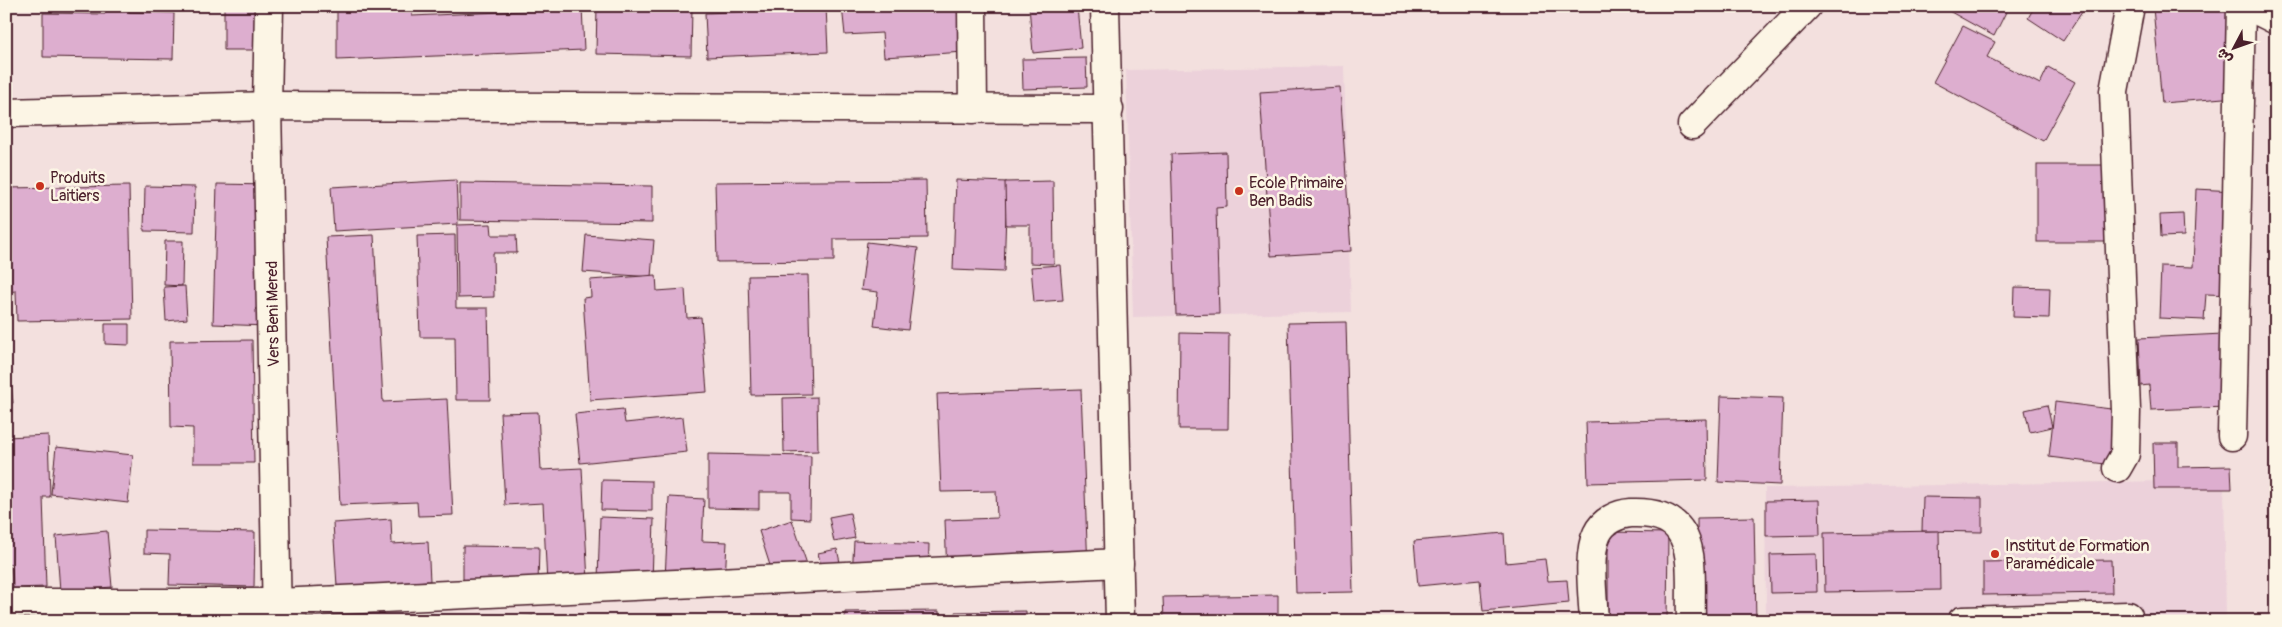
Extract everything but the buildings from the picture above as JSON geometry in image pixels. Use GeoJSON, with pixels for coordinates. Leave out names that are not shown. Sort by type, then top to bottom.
{"type":"FeatureCollection","features":[{"type":"Feature","properties":{"kind":"street","name":"Vers Beni Mered"},"geometry":{"type":"LineString","coordinates":[[269,6],[268,106],[278,612]]}},
{"type":"Feature","properties":{"kind":"street"},"geometry":{"type":"LineString","coordinates":[[972,6],[973,108]]}},
{"type":"Feature","properties":{"kind":"street"},"geometry":{"type":"LineString","coordinates":[[1105,6],[1120,621]]}},
{"type":"Feature","properties":{"kind":"street"},"geometry":{"type":"LineString","coordinates":[[1692,125],[1807,6]]}},
{"type":"Feature","properties":{"kind":"street"},"geometry":{"type":"LineString","coordinates":[[2117,468],[2126,454],[2126,410],[2114,91],[2130,6]]}},
{"type":"Feature","properties":{"kind":"street"},"geometry":{"type":"LineString","coordinates":[[2232,436],[2241,6]]}},
{"type":"Feature","properties":{"kind":"street"},"geometry":{"type":"LineString","coordinates":[[2248,6],[2276,20]]}},
{"type":"Feature","properties":{"kind":"street"},"geometry":{"type":"LineString","coordinates":[[6,113],[268,106],[1109,109]]}},
{"type":"Feature","properties":{"kind":"street"},"geometry":{"type":"LineString","coordinates":[[1594,621],[1593,553],[1597,534],[1602,526],[1618,515],[1643,512],[1656,513],[1667,518],[1684,536],[1689,548],[1691,621]]}},
{"type":"Feature","properties":{"kind":"street"},"geometry":{"type":"LineString","coordinates":[[6,603],[278,612],[1119,564]]}},
{"type":"Feature","properties":{"kind":"street"},"geometry":{"type":"LineString","coordinates":[[1962,621],[2128,616]]}},
{"type":"Feature","properties":{"kind":"shaded area","name":"Ecole Primaire Ben Badis"},"geometry":{"type":"Polygon","coordinates":[[[1344,66],[1351,312],[1133,317],[1126,70],[1344,66]]]}},
{"type":"Feature","properties":{"kind":"shaded area","name":"Institut de Formation Paramédicale"},"geometry":{"type":"Polygon","coordinates":[[[2224,480],[2226,621],[1766,621],[1765,488],[2224,480]]]}},
{"type":"Feature","properties":{"kind":"place","name":"Produits Laitiers"},"geometry":{"type":"Point","coordinates":[40,186]}},
{"type":"Feature","properties":{"kind":"place","name":"Ecole Primaire Ben Badis"},"geometry":{"type":"Point","coordinates":[1239,191]}},
{"type":"Feature","properties":{"kind":"place","name":"Institut de Formation Paramédicale"},"geometry":{"type":"Point","coordinates":[1995,554]}}]}
